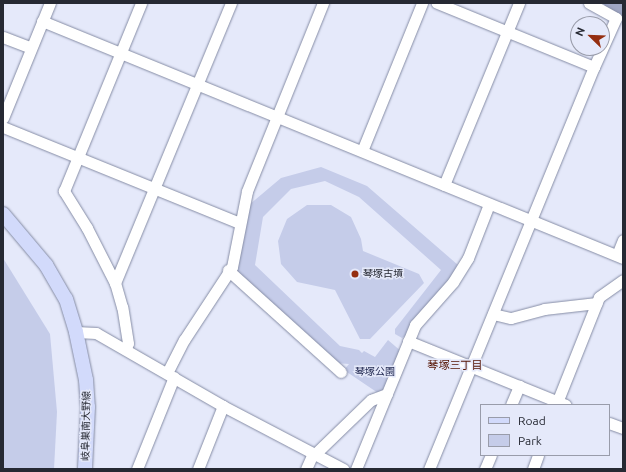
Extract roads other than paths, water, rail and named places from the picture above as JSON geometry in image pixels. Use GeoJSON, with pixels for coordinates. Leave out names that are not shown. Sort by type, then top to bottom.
{"type":"FeatureCollection","features":[{"type":"Feature","properties":{"kind":"main road","name":"岐阜巣南大野線"},"geometry":{"type":"LineString","coordinates":[[3,214],[46,265],[66,299],[76,332],[86,380],[88,407],[85,469]]}},
{"type":"Feature","properties":{"kind":"street"},"geometry":{"type":"LineString","coordinates":[[3,118],[50,3]]}},
{"type":"Feature","properties":{"kind":"street"},"geometry":{"type":"LineString","coordinates":[[126,348],[128,343],[122,307],[115,283],[87,228],[64,191],[140,3]]}},
{"type":"Feature","properties":{"kind":"street"},"geometry":{"type":"LineString","coordinates":[[115,283],[231,3]]}},
{"type":"Feature","properties":{"kind":"street"},"geometry":{"type":"LineString","coordinates":[[137,469],[184,340],[228,270],[232,267],[239,223],[247,190],[323,3]]}},
{"type":"Feature","properties":{"kind":"street"},"geometry":{"type":"LineString","coordinates":[[362,151],[422,3]]}},
{"type":"Feature","properties":{"kind":"street"},"geometry":{"type":"LineString","coordinates":[[437,3],[594,67]]}},
{"type":"Feature","properties":{"kind":"street"},"geometry":{"type":"LineString","coordinates":[[444,185],[519,3]]}},
{"type":"Feature","properties":{"kind":"street"},"geometry":{"type":"LineString","coordinates":[[429,469],[594,67],[616,18],[589,3]]}},
{"type":"Feature","properties":{"kind":"street"},"geometry":{"type":"LineString","coordinates":[[42,21],[620,257],[623,240]]}},
{"type":"Feature","properties":{"kind":"street"},"geometry":{"type":"LineString","coordinates":[[3,37],[31,48]]}},
{"type":"Feature","properties":{"kind":"street"},"geometry":{"type":"LineString","coordinates":[[3,127],[239,223]]}},
{"type":"Feature","properties":{"kind":"street"},"geometry":{"type":"LineString","coordinates":[[356,469],[415,325],[453,282],[468,258],[489,204]]}},
{"type":"Feature","properties":{"kind":"street"},"geometry":{"type":"LineString","coordinates":[[228,270],[341,372]]}},
{"type":"Feature","properties":{"kind":"street"},"geometry":{"type":"LineString","coordinates":[[408,340],[560,404],[597,303],[605,292],[623,280]]}},
{"type":"Feature","properties":{"kind":"street"},"geometry":{"type":"LineString","coordinates":[[493,314],[511,318],[544,309],[597,303]]}},
{"type":"Feature","properties":{"kind":"street"},"geometry":{"type":"LineString","coordinates":[[76,332],[96,333],[126,348],[223,406],[343,469]]}},
{"type":"Feature","properties":{"kind":"street"},"geometry":{"type":"LineString","coordinates":[[511,404],[519,386]]}},
{"type":"Feature","properties":{"kind":"street"},"geometry":{"type":"LineString","coordinates":[[306,469],[314,454],[371,400],[387,394]]}},
{"type":"Feature","properties":{"kind":"street"},"geometry":{"type":"LineString","coordinates":[[198,469],[223,406]]}},
{"type":"Feature","properties":{"kind":"street"},"geometry":{"type":"LineString","coordinates":[[610,423],[623,428]]}},
{"type":"Feature","properties":{"kind":"street"},"geometry":{"type":"LineString","coordinates":[[485,469],[491,456]]}},
{"type":"Feature","properties":{"kind":"street"},"geometry":{"type":"LineString","coordinates":[[533,469],[538,456]]}},
{"type":"Feature","properties":{"kind":"waterway"},"geometry":{"type":"LineString","coordinates":[[611,3],[623,9]]}},
{"type":"Feature","properties":{"kind":"place","name":"琴塚古墳"},"geometry":{"type":"Point","coordinates":[355,274]}},
{"type":"Feature","properties":{"kind":"district","name":"琴塚三丁目"},"geometry":{"type":"Point","coordinates":[455,365]}},
{"type":"Feature","properties":{"kind":"park label","name":"琴塚公園"},"geometry":{"type":"Point","coordinates":[375,372]}}]}
